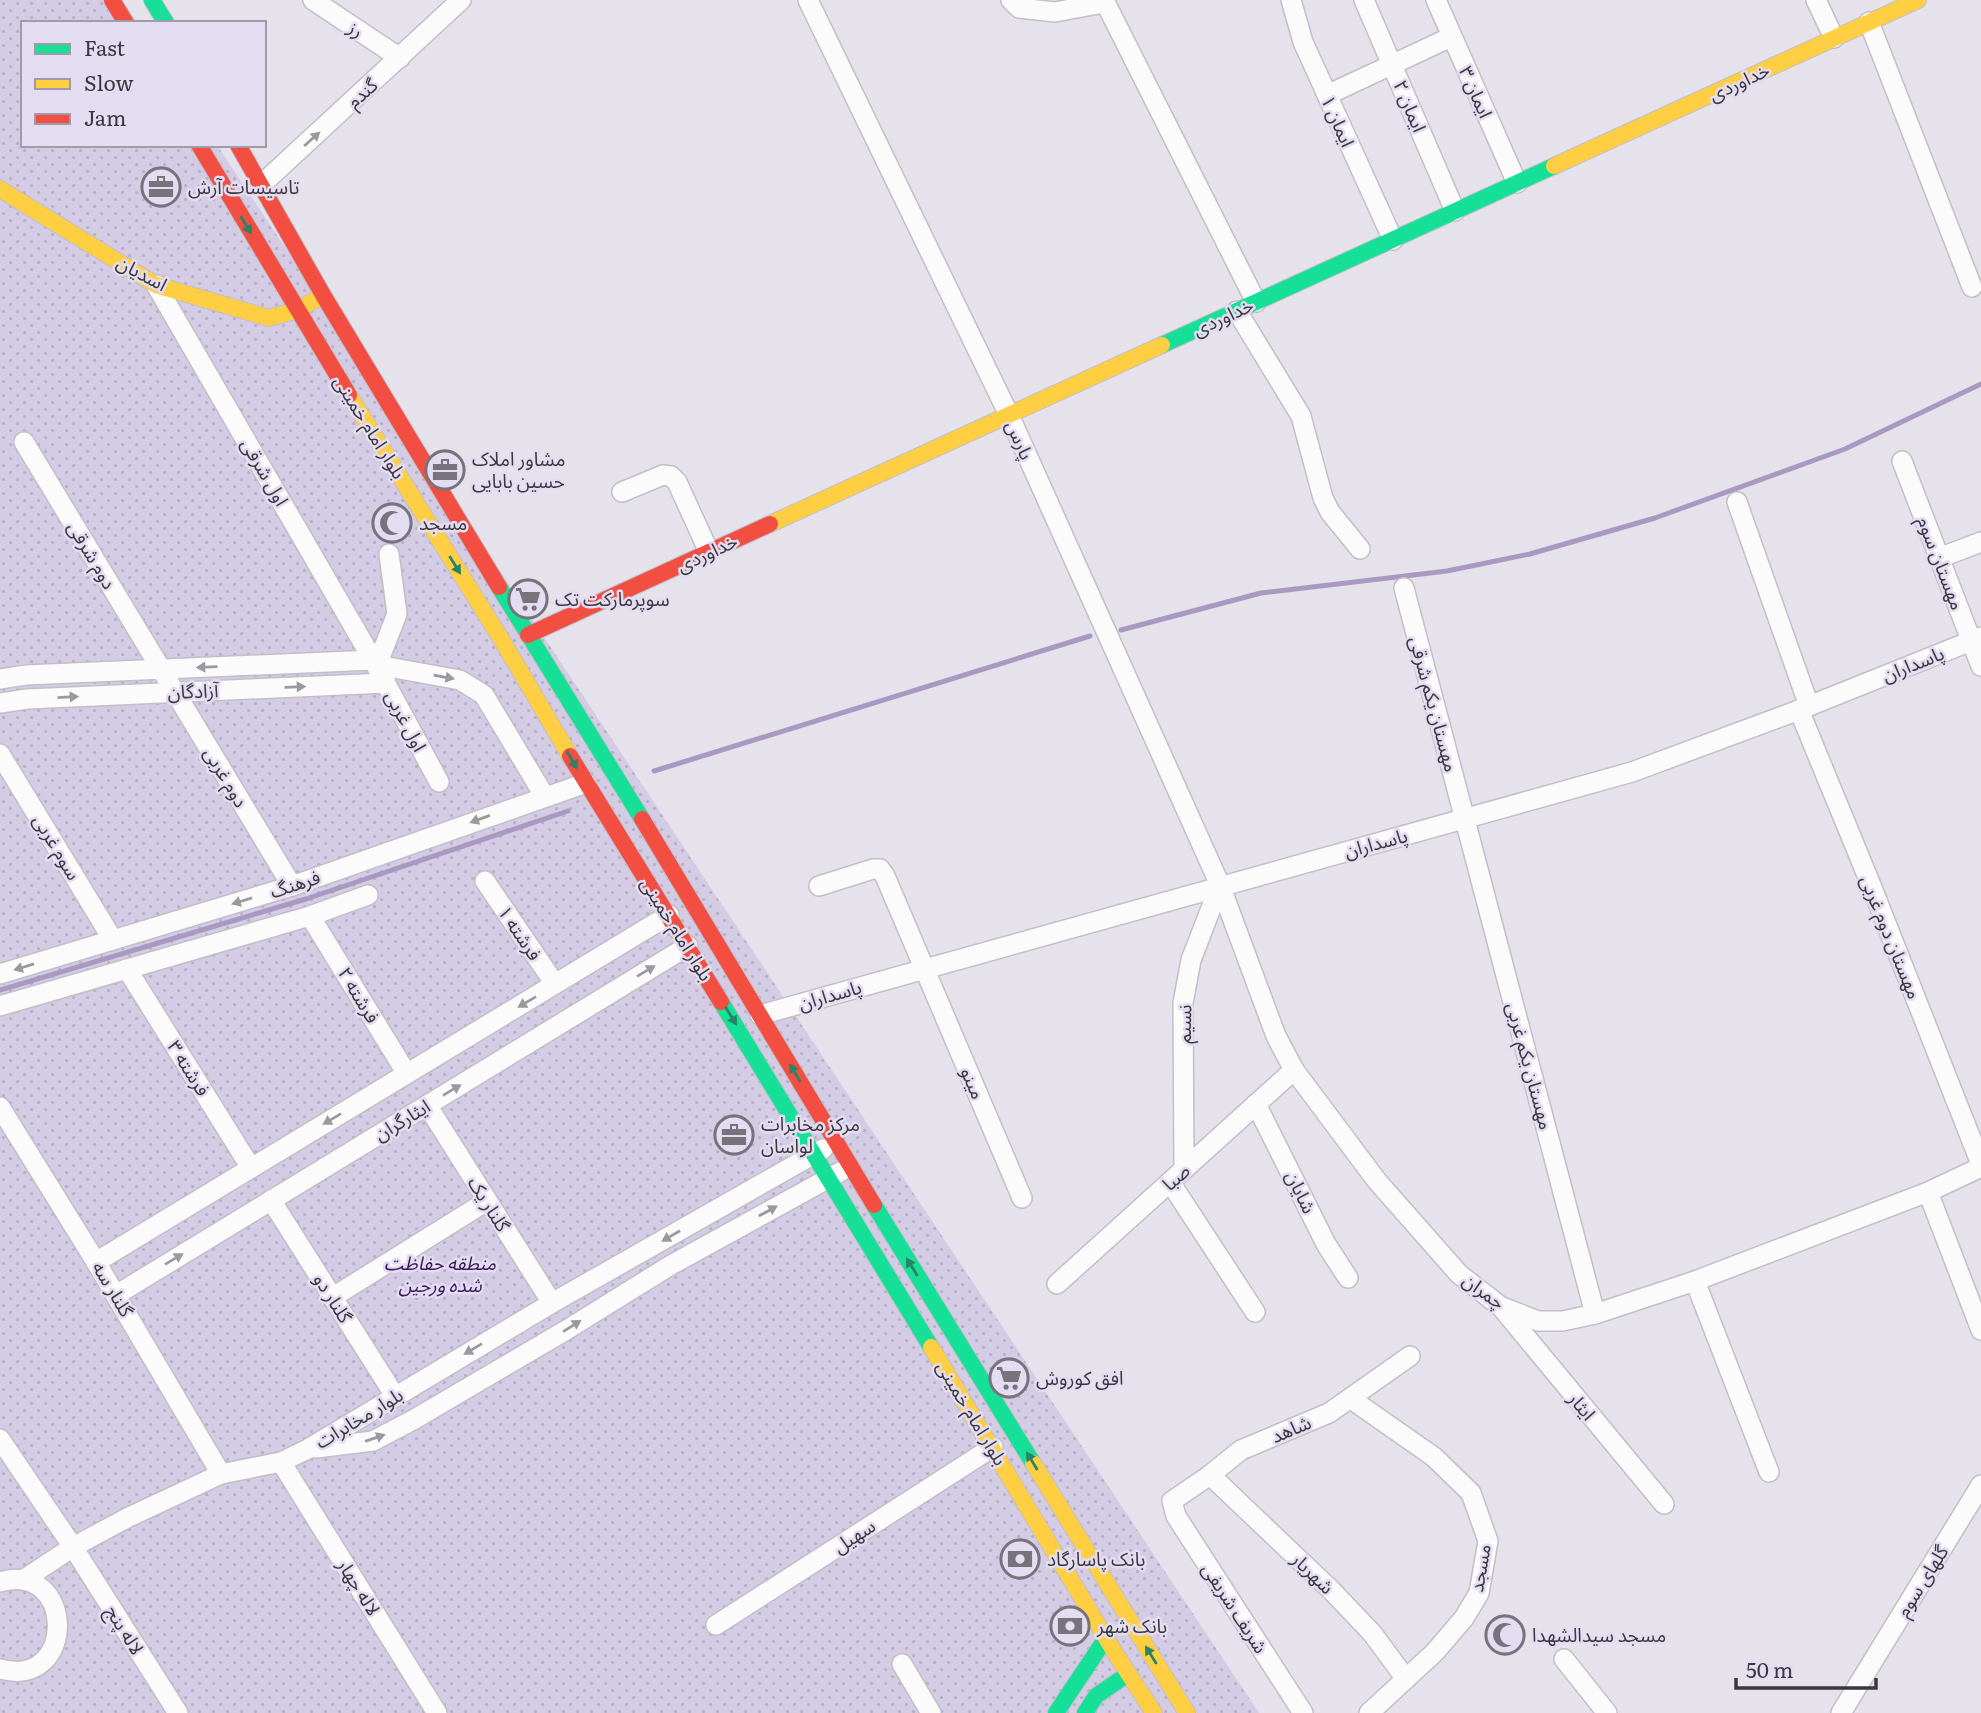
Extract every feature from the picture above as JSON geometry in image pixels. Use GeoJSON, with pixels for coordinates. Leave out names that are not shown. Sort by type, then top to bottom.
{"type":"FeatureCollection","features":[{"type":"Feature","properties":{"kind":"main road"},"geometry":{"type":"LineString","coordinates":[[113,0],[125,21]]}},
{"type":"Feature","properties":{"kind":"main road"},"geometry":{"type":"LineString","coordinates":[[152,0],[165,21]]}},
{"type":"Feature","properties":{"kind":"main road","name":"خداوردی"},"geometry":{"type":"LineString","coordinates":[[528,635],[1918,0]]}},
{"type":"Feature","properties":{"kind":"main road","name":"بلوار امام خمینی"},"geometry":{"type":"LineString","coordinates":[[200,147],[297,310],[503,642],[586,783],[815,1153],[1106,1638],[1154,1713]]}},
{"type":"Feature","properties":{"kind":"main road","name":"بلوار امام خمینی"},"geometry":{"type":"LineString","coordinates":[[239,147],[323,295],[528,635],[614,772],[850,1166],[1187,1713]]}},
{"type":"Feature","properties":{"kind":"main road","name":"اسدیان"},"geometry":{"type":"LineString","coordinates":[[0,189],[156,285],[269,318],[297,310],[323,295]]}},
{"type":"Feature","properties":{"kind":"main road"},"geometry":{"type":"LineString","coordinates":[[1056,1713],[1106,1638]]}},
{"type":"Feature","properties":{"kind":"main road"},"geometry":{"type":"LineString","coordinates":[[1085,1713],[1097,1696],[1128,1674]]}},
{"type":"Feature","properties":{"kind":"street","name":"رز"},"geometry":{"type":"LineString","coordinates":[[313,0],[400,58]]}},
{"type":"Feature","properties":{"kind":"street","name":"گندم"},"geometry":{"type":"LineString","coordinates":[[261,185],[461,0]]}},
{"type":"Feature","properties":{"kind":"street","name":"پارس"},"geometry":{"type":"LineString","coordinates":[[807,0],[1009,415],[1220,885]]}},
{"type":"Feature","properties":{"kind":"street"},"geometry":{"type":"LineString","coordinates":[[1011,0],[1019,8],[1055,12],[1104,1],[1256,302]]}},
{"type":"Feature","properties":{"kind":"street","name":"ایمان ۱"},"geometry":{"type":"LineString","coordinates":[[1291,0],[1303,42],[1393,240]]}},
{"type":"Feature","properties":{"kind":"street","name":"ایمان ۲"},"geometry":{"type":"LineString","coordinates":[[1364,0],[1455,211]]}},
{"type":"Feature","properties":{"kind":"street","name":"ایمان ۳"},"geometry":{"type":"LineString","coordinates":[[1436,0],[1517,183]]}},
{"type":"Feature","properties":{"kind":"street"},"geometry":{"type":"LineString","coordinates":[[1816,0],[1834,38]]}},
{"type":"Feature","properties":{"kind":"street"},"geometry":{"type":"LineString","coordinates":[[1869,22],[1972,287]]}},
{"type":"Feature","properties":{"kind":"street"},"geometry":{"type":"LineString","coordinates":[[1326,95],[1451,37]]}},
{"type":"Feature","properties":{"kind":"street","name":"اول شرقی"},"geometry":{"type":"LineString","coordinates":[[156,285],[375,663]]}},
{"type":"Feature","properties":{"kind":"street"},"geometry":{"type":"LineString","coordinates":[[1237,311],[1301,416],[1323,498],[1330,512],[1360,549]]}},
{"type":"Feature","properties":{"kind":"street","name":"دوم شرقی"},"geometry":{"type":"LineString","coordinates":[[24,442],[160,668]]}},
{"type":"Feature","properties":{"kind":"street","name":"مهستان سوم"},"geometry":{"type":"LineString","coordinates":[[1902,461],[1939,558],[1976,638],[1981,666]]}},
{"type":"Feature","properties":{"kind":"street"},"geometry":{"type":"LineString","coordinates":[[622,492],[663,475],[671,476],[677,482],[709,552]]}},
{"type":"Feature","properties":{"kind":"street","name":"مهستان دوم غربی"},"geometry":{"type":"LineString","coordinates":[[1737,502],[1804,708],[1981,1166]]}},
{"type":"Feature","properties":{"kind":"street"},"geometry":{"type":"LineString","coordinates":[[1939,558],[1981,542]]}},
{"type":"Feature","properties":{"kind":"street"},"geometry":{"type":"LineString","coordinates":[[375,663],[397,614],[389,554]]}},
{"type":"Feature","properties":{"kind":"street","name":"مهستان یکم شرقی"},"geometry":{"type":"LineString","coordinates":[[1404,588],[1464,819]]}},
{"type":"Feature","properties":{"kind":"street","name":"پاسداران"},"geometry":{"type":"LineString","coordinates":[[760,1015],[1632,772],[1804,708],[1976,638]]}},
{"type":"Feature","properties":{"kind":"street","name":"آزادگان"},"geometry":{"type":"LineString","coordinates":[[0,679],[26,675],[160,668],[375,663],[460,680],[484,695],[545,797]]}},
{"type":"Feature","properties":{"kind":"street","name":"اول غربی"},"geometry":{"type":"LineString","coordinates":[[375,663],[439,782]]}},
{"type":"Feature","properties":{"kind":"street","name":"دوم غربی"},"geometry":{"type":"LineString","coordinates":[[160,668],[292,886]]}},
{"type":"Feature","properties":{"kind":"street","name":"آزادگان"},"geometry":{"type":"LineString","coordinates":[[0,703],[27,699],[386,683]]}},
{"type":"Feature","properties":{"kind":"street","name":"سوم غربی"},"geometry":{"type":"LineString","coordinates":[[0,754],[113,940]]}},
{"type":"Feature","properties":{"kind":"street","name":"فرهنگ"},"geometry":{"type":"LineString","coordinates":[[0,974],[292,886],[586,783]]}},
{"type":"Feature","properties":{"kind":"street","name":"مهستان یکم غربی"},"geometry":{"type":"LineString","coordinates":[[1464,819],[1595,1314]]}},
{"type":"Feature","properties":{"kind":"street","name":"مینو"},"geometry":{"type":"LineString","coordinates":[[819,886],[880,869],[1022,1198]]}},
{"type":"Feature","properties":{"kind":"street","name":"فرشته ۱"},"geometry":{"type":"LineString","coordinates":[[485,881],[555,984]]}},
{"type":"Feature","properties":{"kind":"street","name":"چمران"},"geometry":{"type":"LineString","coordinates":[[1220,885],[1276,1036],[1294,1070],[1377,1181],[1459,1274],[1500,1306],[1538,1321],[1563,1321],[1595,1314],[1695,1281],[1928,1192],[1981,1166]]}},
{"type":"Feature","properties":{"kind":"street","name":"نسیم"},"geometry":{"type":"LineString","coordinates":[[1177,1176],[1183,1003],[1191,960],[1220,885]]}},
{"type":"Feature","properties":{"kind":"street"},"geometry":{"type":"LineString","coordinates":[[0,1006],[310,916],[368,895]]}},
{"type":"Feature","properties":{"kind":"street","name":"ایثارگران"},"geometry":{"type":"LineString","coordinates":[[96,1262],[669,915]]}},
{"type":"Feature","properties":{"kind":"street","name":"فرشته ۲"},"geometry":{"type":"LineString","coordinates":[[310,916],[407,1074]]}},
{"type":"Feature","properties":{"kind":"street","name":"ایثارگران"},"geometry":{"type":"LineString","coordinates":[[116,1295],[688,946]]}},
{"type":"Feature","properties":{"kind":"street","name":"فرشته ۳"},"geometry":{"type":"LineString","coordinates":[[127,969],[251,1168]]}},
{"type":"Feature","properties":{"kind":"street","name":"صبا"},"geometry":{"type":"LineString","coordinates":[[1057,1284],[1294,1070]]}},
{"type":"Feature","properties":{"kind":"street","name":"شایان"},"geometry":{"type":"LineString","coordinates":[[1256,1104],[1326,1244],[1348,1278]]}},
{"type":"Feature","properties":{"kind":"street","name":"گلنار یک"},"geometry":{"type":"LineString","coordinates":[[427,1105],[552,1303]]}},
{"type":"Feature","properties":{"kind":"street","name":"گلنار سه"},"geometry":{"type":"LineString","coordinates":[[0,1107],[116,1295],[221,1474]]}},
{"type":"Feature","properties":{"kind":"street","name":"بلوار مخابرات"},"geometry":{"type":"LineString","coordinates":[[308,1449],[552,1303],[836,1141]]}},
{"type":"Feature","properties":{"kind":"street","name":"بلوار مخابرات"},"geometry":{"type":"LineString","coordinates":[[308,1449],[373,1441],[568,1329],[671,1265],[850,1166]]}},
{"type":"Feature","properties":{"kind":"street"},"geometry":{"type":"LineString","coordinates":[[1177,1176],[1255,1312]]}},
{"type":"Feature","properties":{"kind":"street"},"geometry":{"type":"LineString","coordinates":[[1928,1192],[1981,1329]]}},
{"type":"Feature","properties":{"kind":"street","name":"گلنار دو"},"geometry":{"type":"LineString","coordinates":[[271,1200],[395,1396]]}},
{"type":"Feature","properties":{"kind":"street"},"geometry":{"type":"LineString","coordinates":[[333,1297],[487,1201]]}},
{"type":"Feature","properties":{"kind":"street"},"geometry":{"type":"LineString","coordinates":[[1695,1281],[1769,1472]]}},
{"type":"Feature","properties":{"kind":"street","name":"ایثار"},"geometry":{"type":"LineString","coordinates":[[1500,1306],[1664,1504]]}},
{"type":"Feature","properties":{"kind":"street","name":"شاهد"},"geometry":{"type":"LineString","coordinates":[[1172,1501],[1241,1450],[1329,1413],[1410,1356]]}},
{"type":"Feature","properties":{"kind":"street","name":"مسجد"},"geometry":{"type":"LineString","coordinates":[[1351,1399],[1434,1457],[1471,1493],[1488,1541],[1479,1593],[1464,1618],[1435,1652],[1369,1713]]}},
{"type":"Feature","properties":{"kind":"street","name":"لاله پنج"},"geometry":{"type":"LineString","coordinates":[[0,1439],[73,1547],[178,1713]]}},
{"type":"Feature","properties":{"kind":"street","name":"سهیل"},"geometry":{"type":"LineString","coordinates":[[716,1625],[993,1447]]}},
{"type":"Feature","properties":{"kind":"street"},"geometry":{"type":"LineString","coordinates":[[23,1580],[73,1547],[129,1517],[221,1474],[281,1462],[308,1449]]}},
{"type":"Feature","properties":{"kind":"street","name":"لاله چهار"},"geometry":{"type":"LineString","coordinates":[[281,1462],[437,1713]]}},
{"type":"Feature","properties":{"kind":"street","name":"شهریار"},"geometry":{"type":"LineString","coordinates":[[1210,1475],[1331,1590],[1372,1633],[1406,1679]]}},
{"type":"Feature","properties":{"kind":"street","name":"گلهای سوم"},"geometry":{"type":"LineString","coordinates":[[1841,1713],[1981,1485]]}},
{"type":"Feature","properties":{"kind":"street","name":"شریف شریفی"},"geometry":{"type":"LineString","coordinates":[[1172,1501],[1176,1516],[1303,1713]]}},
{"type":"Feature","properties":{"kind":"street"},"geometry":{"type":"LineString","coordinates":[[0,1582],[8,1579],[23,1580],[37,1586],[49,1596],[57,1609],[59,1625],[57,1640],[50,1654],[39,1664],[10,1672],[0,1669]]}},
{"type":"Feature","properties":{"kind":"street"},"geometry":{"type":"LineString","coordinates":[[1564,1659],[1607,1713]]}},
{"type":"Feature","properties":{"kind":"street"},"geometry":{"type":"LineString","coordinates":[[902,1664],[931,1713]]}},
{"type":"Feature","properties":{"kind":"green space","name":"منطقه حفاظت شده ورجین"},"geometry":{"type":"Polygon","coordinates":[[[0,0],[120,0],[134,21],[21,21],[21,147],[218,147],[1259,1713],[0,1713],[0,0]]]}},
{"type":"Feature","properties":{"kind":"waterway"},"geometry":{"type":"LineString","coordinates":[[1121,630],[1261,593],[1447,571],[1530,554],[1655,518],[1845,449],[1981,384]]}},
{"type":"Feature","properties":{"kind":"waterway"},"geometry":{"type":"LineString","coordinates":[[654,771],[1090,636]]}},
{"type":"Feature","properties":{"kind":"waterway"},"geometry":{"type":"LineString","coordinates":[[0,990],[306,899],[568,811]]}},
{"type":"Feature","properties":{"kind":"traffic: fast"},"geometry":{"type":"LineString","coordinates":[[152,0],[165,21]]}},
{"type":"Feature","properties":{"kind":"traffic: fast"},"geometry":{"type":"LineString","coordinates":[[1162,345],[1554,166]]}},
{"type":"Feature","properties":{"kind":"traffic: fast"},"geometry":{"type":"LineString","coordinates":[[499,587],[642,819]]}},
{"type":"Feature","properties":{"kind":"traffic: fast"},"geometry":{"type":"LineString","coordinates":[[721,1002],[931,1347]]}},
{"type":"Feature","properties":{"kind":"traffic: fast"},"geometry":{"type":"LineString","coordinates":[[874,1205],[1033,1463]]}},
{"type":"Feature","properties":{"kind":"traffic: fast"},"geometry":{"type":"LineString","coordinates":[[1056,1713],[1106,1638]]}},
{"type":"Feature","properties":{"kind":"traffic: fast"},"geometry":{"type":"LineString","coordinates":[[1085,1713],[1096,1696],[1128,1674]]}},
{"type":"Feature","properties":{"kind":"traffic: slow"},"geometry":{"type":"LineString","coordinates":[[1554,166],[1918,0]]}},
{"type":"Feature","properties":{"kind":"traffic: slow"},"geometry":{"type":"LineString","coordinates":[[0,189],[156,285],[269,318],[297,310],[313,301]]}},
{"type":"Feature","properties":{"kind":"traffic: slow"},"geometry":{"type":"LineString","coordinates":[[770,524],[1162,345]]}},
{"type":"Feature","properties":{"kind":"traffic: slow"},"geometry":{"type":"LineString","coordinates":[[349,395],[503,642],[570,756]]}},
{"type":"Feature","properties":{"kind":"traffic: slow"},"geometry":{"type":"LineString","coordinates":[[931,1347],[1154,1713]]}},
{"type":"Feature","properties":{"kind":"traffic: slow"},"geometry":{"type":"LineString","coordinates":[[1033,1463],[1187,1713]]}},
{"type":"Feature","properties":{"kind":"traffic: jam"},"geometry":{"type":"LineString","coordinates":[[112,0],[125,21]]}},
{"type":"Feature","properties":{"kind":"traffic: jam"},"geometry":{"type":"LineString","coordinates":[[200,147],[349,395]]}},
{"type":"Feature","properties":{"kind":"traffic: jam"},"geometry":{"type":"LineString","coordinates":[[239,147],[323,295],[499,587]]}},
{"type":"Feature","properties":{"kind":"traffic: jam"},"geometry":{"type":"LineString","coordinates":[[528,635],[770,524]]}},
{"type":"Feature","properties":{"kind":"traffic: jam"},"geometry":{"type":"LineString","coordinates":[[570,756],[721,1002]]}},
{"type":"Feature","properties":{"kind":"traffic: jam"},"geometry":{"type":"LineString","coordinates":[[642,819],[874,1205]]}},
{"type":"Feature","properties":{"kind":"place","name":"تاسیسات آرش"},"geometry":{"type":"Point","coordinates":[161,187]}},
{"type":"Feature","properties":{"kind":"place","name":"مشاور املاک حسین بابایی"},"geometry":{"type":"Point","coordinates":[445,470]}},
{"type":"Feature","properties":{"kind":"place","name":"مسجد"},"geometry":{"type":"Point","coordinates":[392,523]}},
{"type":"Feature","properties":{"kind":"place","name":"سوپرمارکت تک"},"geometry":{"type":"Point","coordinates":[528,599]}},
{"type":"Feature","properties":{"kind":"place","name":"مرکز مخابرات لواسان"},"geometry":{"type":"Point","coordinates":[734,1135]}},
{"type":"Feature","properties":{"kind":"place","name":"افق کوروش"},"geometry":{"type":"Point","coordinates":[1009,1378]}},
{"type":"Feature","properties":{"kind":"place","name":"بانک پاسارگاد"},"geometry":{"type":"Point","coordinates":[1020,1559]}},
{"type":"Feature","properties":{"kind":"place","name":"بانک شهر"},"geometry":{"type":"Point","coordinates":[1070,1626]}},
{"type":"Feature","properties":{"kind":"place","name":"مسجد سیدالشهدا"},"geometry":{"type":"Point","coordinates":[1505,1635]}}]}
